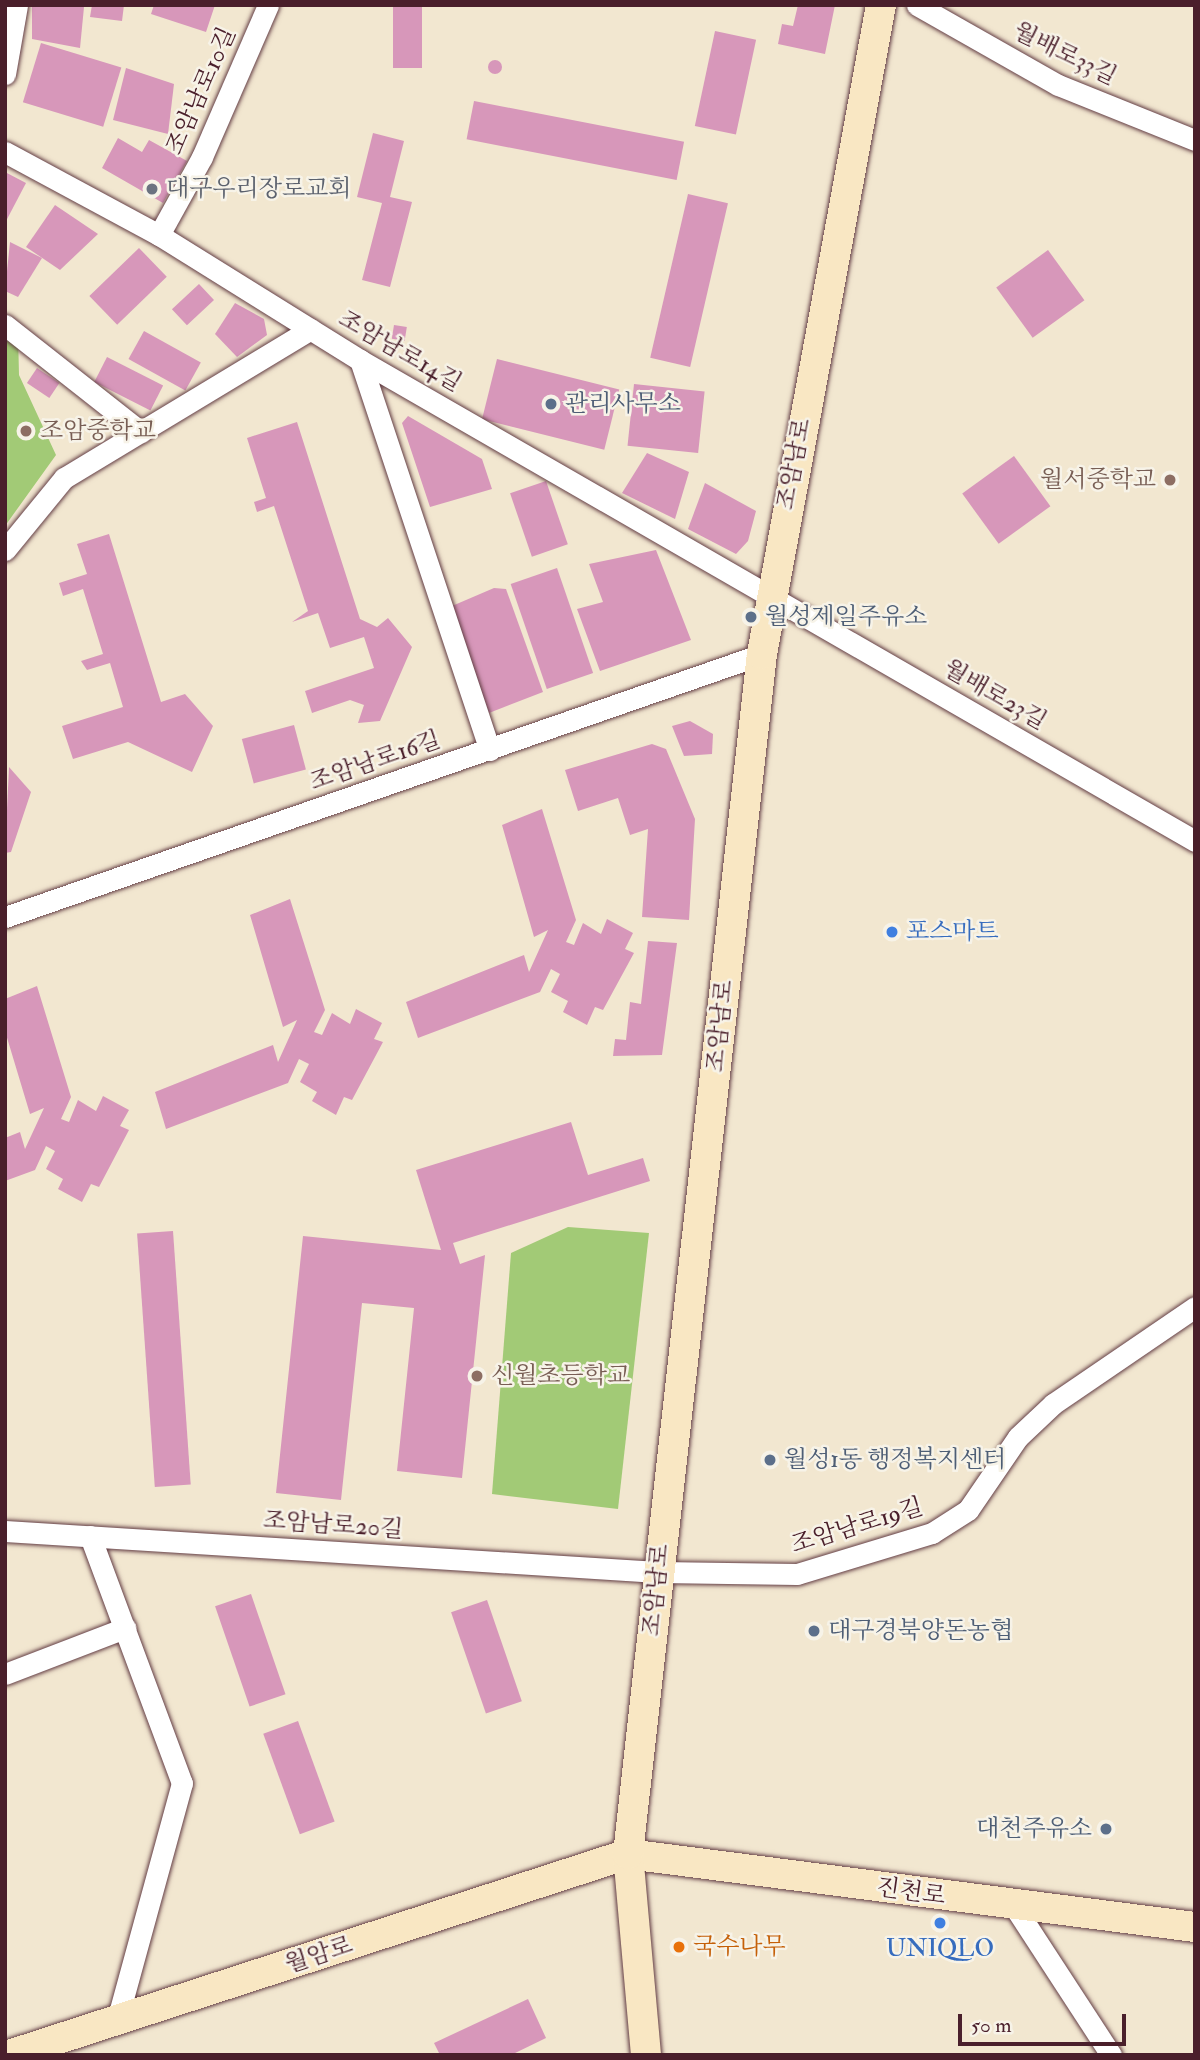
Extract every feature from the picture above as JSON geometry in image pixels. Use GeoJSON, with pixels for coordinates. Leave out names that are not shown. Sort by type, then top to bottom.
{"type":"FeatureCollection","features":[{"type":"Feature","properties":{"kind":"main road","name":"조암남로"},"geometry":{"type":"LineString","coordinates":[[646,2055],[628,1854],[762,654],[769,594],[881,5]]}},
{"type":"Feature","properties":{"kind":"main road","name":"진천로"},"geometry":{"type":"LineString","coordinates":[[628,1854],[1013,1906],[1195,1927]]}},
{"type":"Feature","properties":{"kind":"main road","name":"월암로"},"geometry":{"type":"LineString","coordinates":[[9,2055],[628,1854]]}},
{"type":"Feature","properties":{"kind":"street"},"geometry":{"type":"LineString","coordinates":[[5,74],[17,5]]}},
{"type":"Feature","properties":{"kind":"street","name":"조암남로10길"},"geometry":{"type":"LineString","coordinates":[[159,235],[202,157],[268,5]]}},
{"type":"Feature","properties":{"kind":"street","name":"월배로33길"},"geometry":{"type":"LineString","coordinates":[[917,5],[1058,85],[1195,140]]}},
{"type":"Feature","properties":{"kind":"street","name":"조암남로14길"},"geometry":{"type":"LineString","coordinates":[[5,152],[159,235],[360,360],[769,594]]}},
{"type":"Feature","properties":{"kind":"street"},"geometry":{"type":"LineString","coordinates":[[5,325],[141,432]]}},
{"type":"Feature","properties":{"kind":"street"},"geometry":{"type":"LineString","coordinates":[[5,550],[64,478],[311,329]]}},
{"type":"Feature","properties":{"kind":"street"},"geometry":{"type":"LineString","coordinates":[[360,360],[490,750]]}},
{"type":"Feature","properties":{"kind":"street","name":"월배로23길"},"geometry":{"type":"LineString","coordinates":[[769,594],[1195,841]]}},
{"type":"Feature","properties":{"kind":"street","name":"조암남로16길"},"geometry":{"type":"LineString","coordinates":[[5,917],[762,654]]}},
{"type":"Feature","properties":{"kind":"street","name":"조암남로19길"},"geometry":{"type":"LineString","coordinates":[[658,1572],[797,1574],[932,1533],[968,1510],[1018,1437],[1053,1404],[1195,1307]]}},
{"type":"Feature","properties":{"kind":"street","name":"조암남로20길"},"geometry":{"type":"LineString","coordinates":[[5,1531],[658,1572]]}},
{"type":"Feature","properties":{"kind":"street"},"geometry":{"type":"LineString","coordinates":[[90,1536],[182,1783],[117,2020]]}},
{"type":"Feature","properties":{"kind":"street"},"geometry":{"type":"LineString","coordinates":[[5,1674],[124,1628]]}},
{"type":"Feature","properties":{"kind":"street"},"geometry":{"type":"LineString","coordinates":[[1013,1906],[1111,2055]]}},
{"type":"Feature","properties":{"kind":"green space","name":"조암중학교"},"geometry":{"type":"Polygon","coordinates":[[[5,325],[18,333],[19,375],[56,455],[5,526],[5,325]]]}},
{"type":"Feature","properties":{"kind":"green space"},"geometry":{"type":"Polygon","coordinates":[[[568,1227],[649,1233],[618,1509],[492,1494],[511,1253],[568,1227]]]}},
{"type":"Feature","properties":{"kind":"building"},"geometry":{"type":"Polygon","coordinates":[[[32,5],[84,7],[80,48],[32,39],[32,5]]]}},
{"type":"Feature","properties":{"kind":"building"},"geometry":{"type":"Polygon","coordinates":[[[92,5],[124,5],[122,21],[90,17],[92,5]]]}},
{"type":"Feature","properties":{"kind":"building"},"geometry":{"type":"Polygon","coordinates":[[[154,5],[215,5],[206,32],[151,14],[154,5]]]}},
{"type":"Feature","properties":{"kind":"building"},"geometry":{"type":"Polygon","coordinates":[[[393,5],[422,5],[422,68],[393,68],[393,5]]]}},
{"type":"Feature","properties":{"kind":"building"},"geometry":{"type":"Polygon","coordinates":[[[798,5],[835,5],[825,54],[778,44],[782,24],[793,26],[798,5]]]}},
{"type":"Feature","properties":{"kind":"building"},"geometry":{"type":"Polygon","coordinates":[[[715,31],[756,40],[736,135],[695,126],[715,31]]]}},
{"type":"Feature","properties":{"kind":"building"},"geometry":{"type":"Polygon","coordinates":[[[41,43],[121,68],[103,127],[23,102],[41,43]]]}},
{"type":"Feature","properties":{"kind":"building"},"geometry":{"type":"Polygon","coordinates":[[[492,60],[498,60],[502,67],[498,74],[492,74],[488,70],[488,64],[492,60]]]}},
{"type":"Feature","properties":{"kind":"building"},"geometry":{"type":"Polygon","coordinates":[[[126,68],[174,84],[168,134],[113,120],[126,68]]]}},
{"type":"Feature","properties":{"kind":"building"},"geometry":{"type":"Polygon","coordinates":[[[474,101],[684,142],[677,180],[467,139],[474,101]]]}},
{"type":"Feature","properties":{"kind":"building"},"geometry":{"type":"Polygon","coordinates":[[[373,133],[404,141],[390,197],[412,202],[390,287],[362,280],[382,203],[357,197],[373,133]]]}},
{"type":"Feature","properties":{"kind":"building"},"geometry":{"type":"Polygon","coordinates":[[[118,138],[142,152],[149,140],[187,161],[163,203],[102,168],[118,138]]]}},
{"type":"Feature","properties":{"kind":"building"},"geometry":{"type":"Polygon","coordinates":[[[5,172],[26,183],[5,223],[5,172]]]}},
{"type":"Feature","properties":{"kind":"building"},"geometry":{"type":"Polygon","coordinates":[[[688,194],[728,203],[690,367],[650,358],[688,194]]]}},
{"type":"Feature","properties":{"kind":"building"},"geometry":{"type":"Polygon","coordinates":[[[55,205],[98,234],[60,270],[26,247],[55,205]]]}},
{"type":"Feature","properties":{"kind":"building"},"geometry":{"type":"Polygon","coordinates":[[[10,242],[42,258],[18,297],[5,291],[10,242]]]}},
{"type":"Feature","properties":{"kind":"building"},"geometry":{"type":"Polygon","coordinates":[[[139,248],[167,277],[117,325],[89,296],[139,248]]]}},
{"type":"Feature","properties":{"kind":"building"},"geometry":{"type":"Polygon","coordinates":[[[1048,250],[1084,300],[1033,338],[996,288],[1048,250]]]}},
{"type":"Feature","properties":{"kind":"building"},"geometry":{"type":"Polygon","coordinates":[[[199,284],[214,300],[187,325],[172,309],[199,284]]]}},
{"type":"Feature","properties":{"kind":"building"},"geometry":{"type":"Polygon","coordinates":[[[235,303],[264,319],[267,335],[237,357],[215,334],[235,303]]]}},
{"type":"Feature","properties":{"kind":"building"},"geometry":{"type":"Polygon","coordinates":[[[394,325],[407,327],[405,341],[392,339],[394,325]]]}},
{"type":"Feature","properties":{"kind":"building"},"geometry":{"type":"Polygon","coordinates":[[[144,331],[201,363],[185,391],[128,359],[144,331]]]}},
{"type":"Feature","properties":{"kind":"building"},"geometry":{"type":"Polygon","coordinates":[[[107,357],[163,386],[150,411],[94,382],[107,357]]]}},
{"type":"Feature","properties":{"kind":"building","name":"관리사무소"},"geometry":{"type":"Polygon","coordinates":[[[497,359],[619,389],[604,450],[482,419],[497,359]]]}},
{"type":"Feature","properties":{"kind":"building"},"geometry":{"type":"Polygon","coordinates":[[[37,368],[59,383],[49,398],[27,383],[37,368]]]}},
{"type":"Feature","properties":{"kind":"building"},"geometry":{"type":"Polygon","coordinates":[[[634,384],[705,391],[698,453],[628,446],[634,384]]]}},
{"type":"Feature","properties":{"kind":"building"},"geometry":{"type":"Polygon","coordinates":[[[408,416],[482,459],[492,489],[430,507],[402,423],[408,416]]]}},
{"type":"Feature","properties":{"kind":"building"},"geometry":{"type":"Polygon","coordinates":[[[297,422],[360,619],[377,627],[388,618],[412,647],[380,721],[358,723],[364,705],[350,700],[312,713],[305,691],[374,668],[364,637],[330,648],[318,613],[292,622],[308,611],[274,506],[257,512],[254,502],[266,498],[247,438],[297,422]]]}},
{"type":"Feature","properties":{"kind":"building"},"geometry":{"type":"Polygon","coordinates":[[[647,453],[689,472],[675,519],[622,493],[647,453]]]}},
{"type":"Feature","properties":{"kind":"building"},"geometry":{"type":"Polygon","coordinates":[[[1014,456],[1050,506],[999,544],[962,494],[1014,456]]]}},
{"type":"Feature","properties":{"kind":"building"},"geometry":{"type":"Polygon","coordinates":[[[546,481],[568,544],[532,557],[510,493],[546,481]]]}},
{"type":"Feature","properties":{"kind":"building"},"geometry":{"type":"Polygon","coordinates":[[[705,483],[756,511],[748,541],[736,554],[688,529],[705,483]]]}},
{"type":"Feature","properties":{"kind":"building"},"geometry":{"type":"Polygon","coordinates":[[[109,534],[161,702],[185,694],[213,726],[192,772],[128,742],[73,759],[62,726],[123,707],[110,663],[87,670],[81,661],[103,654],[83,589],[63,596],[59,583],[87,574],[77,544],[109,534]]]}},
{"type":"Feature","properties":{"kind":"building"},"geometry":{"type":"Polygon","coordinates":[[[656,550],[691,640],[600,671],[577,609],[603,602],[589,564],[656,550]]]}},
{"type":"Feature","properties":{"kind":"building"},"geometry":{"type":"Polygon","coordinates":[[[557,568],[593,673],[547,689],[511,584],[557,568]]]}},
{"type":"Feature","properties":{"kind":"building"},"geometry":{"type":"Polygon","coordinates":[[[494,588],[506,589],[543,692],[489,713],[452,606],[494,588]]]}},
{"type":"Feature","properties":{"kind":"building"},"geometry":{"type":"Polygon","coordinates":[[[690,721],[713,734],[712,754],[684,756],[672,726],[690,721]]]}},
{"type":"Feature","properties":{"kind":"building"},"geometry":{"type":"Polygon","coordinates":[[[294,725],[306,769],[254,783],[242,739],[294,725]]]}},
{"type":"Feature","properties":{"kind":"building"},"geometry":{"type":"Polygon","coordinates":[[[652,744],[666,749],[695,819],[689,920],[642,917],[648,829],[630,835],[618,798],[578,811],[565,770],[652,744]]]}},
{"type":"Feature","properties":{"kind":"building"},"geometry":{"type":"Polygon","coordinates":[[[9,767],[31,792],[11,852],[5,853],[9,767]]]}},
{"type":"Feature","properties":{"kind":"building"},"geometry":{"type":"Polygon","coordinates":[[[542,809],[576,920],[566,942],[574,945],[583,923],[601,934],[607,919],[633,933],[625,949],[634,953],[603,1010],[595,1007],[587,1025],[563,1012],[568,1001],[551,992],[560,974],[551,969],[540,992],[418,1038],[406,1002],[524,955],[529,972],[548,930],[534,937],[502,825],[542,809]]]}},
{"type":"Feature","properties":{"kind":"building"},"geometry":{"type":"Polygon","coordinates":[[[290,899],[325,1010],[314,1032],[322,1035],[332,1013],[350,1024],[356,1009],[382,1023],[374,1039],[383,1042],[352,1100],[344,1097],[336,1115],[312,1101],[317,1092],[300,1082],[309,1064],[299,1059],[288,1083],[166,1129],[155,1092],[273,1045],[278,1062],[297,1020],[283,1027],[250,915],[290,899]]]}},
{"type":"Feature","properties":{"kind":"building"},"geometry":{"type":"Polygon","coordinates":[[[648,941],[677,943],[662,1055],[613,1056],[615,1039],[626,1040],[630,1002],[641,1004],[648,941]]]}},
{"type":"Feature","properties":{"kind":"building"},"geometry":{"type":"Polygon","coordinates":[[[37,986],[71,1097],[61,1119],[69,1122],[78,1100],[96,1111],[103,1096],[129,1110],[120,1126],[129,1130],[99,1187],[91,1184],[82,1202],[58,1189],[63,1179],[46,1169],[55,1151],[46,1146],[35,1170],[5,1181],[5,1138],[20,1132],[25,1149],[44,1108],[30,1114],[5,1031],[5,999],[37,986]]]}},
{"type":"Feature","properties":{"kind":"building"},"geometry":{"type":"Polygon","coordinates":[[[571,1122],[588,1175],[643,1158],[650,1181],[453,1243],[460,1264],[485,1255],[462,1478],[397,1471],[414,1308],[362,1303],[341,1500],[276,1493],[303,1236],[441,1250],[416,1170],[571,1122]]]}},
{"type":"Feature","properties":{"kind":"building"},"geometry":{"type":"Polygon","coordinates":[[[173,1231],[191,1484],[155,1487],[137,1234],[173,1231]]]}},
{"type":"Feature","properties":{"kind":"building"},"geometry":{"type":"Polygon","coordinates":[[[251,1594],[286,1694],[250,1707],[215,1606],[251,1594]]]}},
{"type":"Feature","properties":{"kind":"building"},"geometry":{"type":"Polygon","coordinates":[[[487,1600],[522,1701],[486,1714],[451,1612],[487,1600]]]}},
{"type":"Feature","properties":{"kind":"building"},"geometry":{"type":"Polygon","coordinates":[[[298,1721],[335,1822],[300,1834],[263,1734],[298,1721]]]}},
{"type":"Feature","properties":{"kind":"building"},"geometry":{"type":"Polygon","coordinates":[[[528,1999],[546,2038],[511,2055],[440,2055],[434,2043],[528,1999]]]}},
{"type":"Feature","properties":{"kind":"place","name":"대구우리장로교회"},"geometry":{"type":"Point","coordinates":[152,189]}},
{"type":"Feature","properties":{"kind":"place","name":"관리사무소"},"geometry":{"type":"Point","coordinates":[551,404]}},
{"type":"Feature","properties":{"kind":"place","name":"조암중학교"},"geometry":{"type":"Point","coordinates":[26,431]}},
{"type":"Feature","properties":{"kind":"place","name":"월서중학교"},"geometry":{"type":"Point","coordinates":[1170,480]}},
{"type":"Feature","properties":{"kind":"place","name":"월성제일주유소"},"geometry":{"type":"Point","coordinates":[751,617]}},
{"type":"Feature","properties":{"kind":"place","name":"포스마트"},"geometry":{"type":"Point","coordinates":[892,932]}},
{"type":"Feature","properties":{"kind":"place","name":"신월초등학교"},"geometry":{"type":"Point","coordinates":[477,1376]}},
{"type":"Feature","properties":{"kind":"place","name":"월성1동 행정복지센터"},"geometry":{"type":"Point","coordinates":[770,1460]}},
{"type":"Feature","properties":{"kind":"place","name":"대구경북양돈농협"},"geometry":{"type":"Point","coordinates":[814,1631]}},
{"type":"Feature","properties":{"kind":"place","name":"대천주유소"},"geometry":{"type":"Point","coordinates":[1106,1829]}},
{"type":"Feature","properties":{"kind":"place","name":"UNIQLO"},"geometry":{"type":"Point","coordinates":[940,1923]}},
{"type":"Feature","properties":{"kind":"place","name":"국수나무"},"geometry":{"type":"Point","coordinates":[679,1947]}}]}
